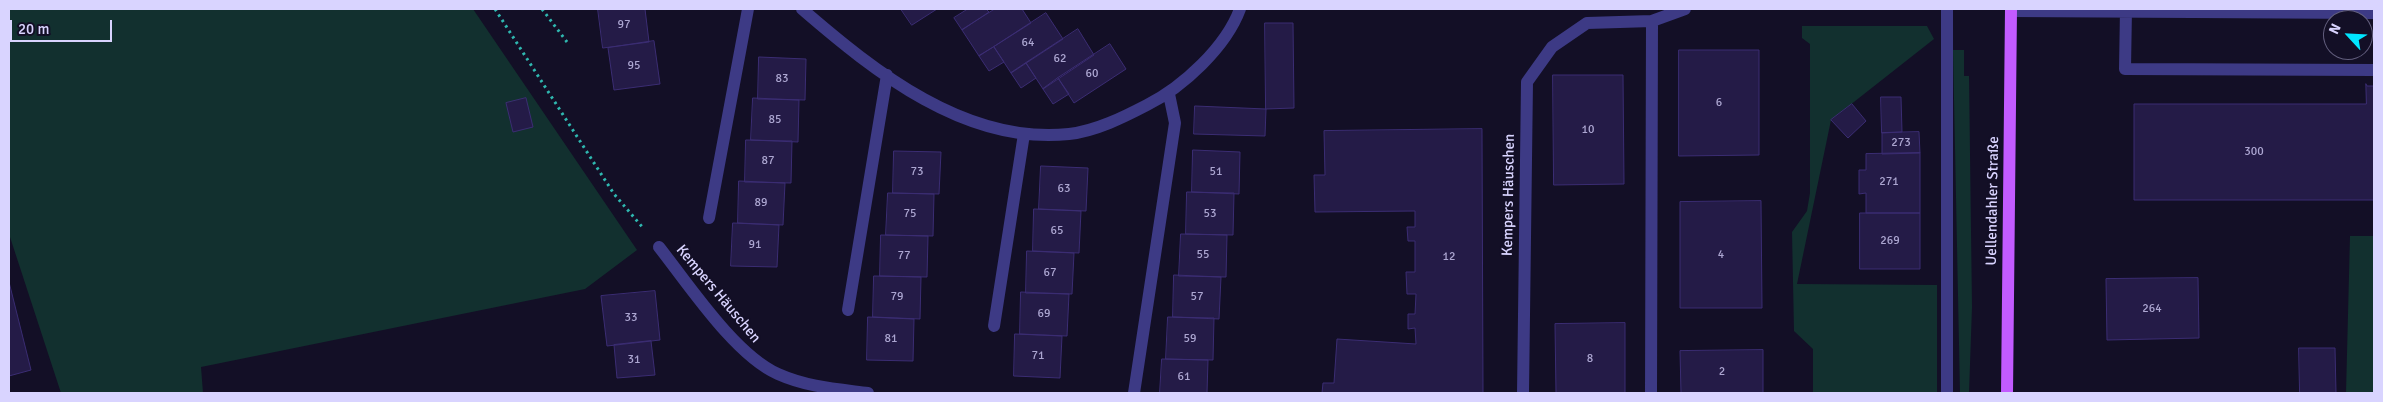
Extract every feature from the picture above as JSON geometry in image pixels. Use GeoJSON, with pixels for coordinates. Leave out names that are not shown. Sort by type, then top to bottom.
{"type":"FeatureCollection","features":[{"type":"Feature","properties":{"kind":"main road","name":"Uellendahler Straße"},"geometry":{"type":"LineString","coordinates":[[2007,393],[2011,10]]}},
{"type":"Feature","properties":{"kind":"street"},"geometry":{"type":"LineString","coordinates":[[709,218],[748,9]]}},
{"type":"Feature","properties":{"kind":"street"},"geometry":{"type":"LineString","coordinates":[[802,9],[921,99],[965,118],[1024,134],[1070,134],[1122,118],[1169,94],[1211,56],[1240,9]]}},
{"type":"Feature","properties":{"kind":"street"},"geometry":{"type":"LineString","coordinates":[[1651,393],[1652,21],[1685,9]]}},
{"type":"Feature","properties":{"kind":"street"},"geometry":{"type":"LineString","coordinates":[[1947,9],[1947,393]]}},
{"type":"Feature","properties":{"kind":"street"},"geometry":{"type":"LineString","coordinates":[[2011,10],[2374,13]]}},
{"type":"Feature","properties":{"kind":"street"},"geometry":{"type":"LineString","coordinates":[[2126,10],[2125,70],[2374,70]]}},
{"type":"Feature","properties":{"kind":"street","name":"Kempers Häuschen"},"geometry":{"type":"LineString","coordinates":[[1523,393],[1527,82],[1552,47],[1587,23],[1652,21]]}},
{"type":"Feature","properties":{"kind":"street"},"geometry":{"type":"LineString","coordinates":[[848,310],[887,75]]}},
{"type":"Feature","properties":{"kind":"street"},"geometry":{"type":"LineString","coordinates":[[1134,393],[1176,123],[1169,94]]}},
{"type":"Feature","properties":{"kind":"street"},"geometry":{"type":"LineString","coordinates":[[994,326],[1024,134]]}},
{"type":"Feature","properties":{"kind":"street","name":"Kempers Häuschen"},"geometry":{"type":"LineString","coordinates":[[658,246],[746,355],[777,374],[810,385],[868,393]]}},
{"type":"Feature","properties":{"kind":"path"},"geometry":{"type":"LineString","coordinates":[[495,9],[614,194],[658,246]]}},
{"type":"Feature","properties":{"kind":"path"},"geometry":{"type":"LineString","coordinates":[[542,9],[567,42]]}},
{"type":"Feature","properties":{"kind":"green space"},"geometry":{"type":"Polygon","coordinates":[[[9,9],[473,9],[637,250],[585,289],[201,367],[203,393],[61,393],[9,234],[9,9]]]}},
{"type":"Feature","properties":{"kind":"green space"},"geometry":{"type":"Polygon","coordinates":[[[1802,26],[1927,26],[1934,39],[1831,120],[1797,284],[1937,285],[1937,393],[1813,393],[1813,349],[1794,331],[1792,232],[1807,211],[1810,193],[1810,44],[1802,38],[1802,26]]]}},
{"type":"Feature","properties":{"kind":"green space"},"geometry":{"type":"Polygon","coordinates":[[[1953,50],[1964,50],[1964,76],[1969,76],[1972,307],[1969,393],[1960,393],[1953,50]]]}},
{"type":"Feature","properties":{"kind":"green space"},"geometry":{"type":"Polygon","coordinates":[[[2350,236],[2374,236],[2374,393],[2346,393],[2350,236]]]}},
{"type":"Feature","properties":{"kind":"building"},"geometry":{"type":"Polygon","coordinates":[[[598,9],[645,9],[649,42],[603,48],[598,9]]]}},
{"type":"Feature","properties":{"kind":"building"},"geometry":{"type":"Polygon","coordinates":[[[901,9],[937,9],[912,25],[901,9]]]}},
{"type":"Feature","properties":{"kind":"building"},"geometry":{"type":"Polygon","coordinates":[[[968,9],[986,9],[989,12],[962,30],[954,18],[968,9]]]}},
{"type":"Feature","properties":{"kind":"building"},"geometry":{"type":"Polygon","coordinates":[[[995,9],[1022,9],[1031,23],[979,56],[962,30],[995,9]]]}},
{"type":"Feature","properties":{"kind":"building"},"geometry":{"type":"Polygon","coordinates":[[[1046,13],[1063,39],[1011,73],[994,47],[1046,13]]]}},
{"type":"Feature","properties":{"kind":"building"},"geometry":{"type":"Polygon","coordinates":[[[1265,23],[1293,23],[1294,108],[1266,109],[1265,23]]]}},
{"type":"Feature","properties":{"kind":"building"},"geometry":{"type":"Polygon","coordinates":[[[1078,29],[1094,55],[1043,89],[1026,63],[1078,29]]]}},
{"type":"Feature","properties":{"kind":"building"},"geometry":{"type":"Polygon","coordinates":[[[654,41],[660,84],[614,90],[608,48],[654,41]]]}},
{"type":"Feature","properties":{"kind":"building"},"geometry":{"type":"Polygon","coordinates":[[[1110,44],[1126,69],[1074,103],[1058,78],[1110,44]]]}},
{"type":"Feature","properties":{"kind":"building"},"geometry":{"type":"Polygon","coordinates":[[[994,47],[1004,62],[989,71],[979,56],[994,47]]]}},
{"type":"Feature","properties":{"kind":"building"},"geometry":{"type":"Polygon","coordinates":[[[1679,50],[1759,50],[1759,155],[1679,156],[1679,50]]]}},
{"type":"Feature","properties":{"kind":"building"},"geometry":{"type":"Polygon","coordinates":[[[759,57],[806,59],[805,100],[758,99],[759,57]]]}},
{"type":"Feature","properties":{"kind":"building"},"geometry":{"type":"Polygon","coordinates":[[[1026,63],[1036,78],[1021,88],[1011,73],[1026,63]]]}},
{"type":"Feature","properties":{"kind":"building"},"geometry":{"type":"Polygon","coordinates":[[[1553,75],[1623,75],[1624,184],[1554,185],[1553,75]]]}},
{"type":"Feature","properties":{"kind":"building"},"geometry":{"type":"Polygon","coordinates":[[[1058,78],[1069,94],[1053,104],[1043,89],[1058,78]]]}},
{"type":"Feature","properties":{"kind":"building"},"geometry":{"type":"Polygon","coordinates":[[[2366,84],[2367,86],[2374,86],[2374,200],[2134,200],[2134,104],[2366,104],[2366,84]]]}},
{"type":"Feature","properties":{"kind":"building"},"geometry":{"type":"Polygon","coordinates":[[[1881,97],[1901,97],[1902,132],[1882,133],[1881,97]]]}},
{"type":"Feature","properties":{"kind":"building"},"geometry":{"type":"Polygon","coordinates":[[[526,98],[533,127],[513,132],[506,103],[526,98]]]}},
{"type":"Feature","properties":{"kind":"building"},"geometry":{"type":"Polygon","coordinates":[[[753,98],[799,100],[798,142],[751,140],[753,98]]]}},
{"type":"Feature","properties":{"kind":"building"},"geometry":{"type":"Polygon","coordinates":[[[1852,104],[1866,121],[1848,138],[1831,120],[1852,104]]]}},
{"type":"Feature","properties":{"kind":"building"},"geometry":{"type":"Polygon","coordinates":[[[1195,106],[1266,109],[1265,136],[1194,134],[1195,106]]]}},
{"type":"Feature","properties":{"kind":"building"},"geometry":{"type":"Polygon","coordinates":[[[1482,129],[1483,393],[1322,393],[1323,383],[1334,383],[1337,339],[1416,344],[1415,328],[1408,329],[1408,314],[1415,314],[1416,294],[1407,294],[1406,272],[1415,272],[1415,241],[1408,241],[1407,227],[1415,227],[1415,211],[1315,212],[1314,175],[1325,175],[1324,131],[1482,129]]]}},
{"type":"Feature","properties":{"kind":"building"},"geometry":{"type":"Polygon","coordinates":[[[1919,132],[1920,153],[1882,154],[1882,133],[1919,132]]]}},
{"type":"Feature","properties":{"kind":"building"},"geometry":{"type":"Polygon","coordinates":[[[746,140],[792,141],[791,183],[745,182],[746,140]]]}},
{"type":"Feature","properties":{"kind":"building"},"geometry":{"type":"Polygon","coordinates":[[[1193,150],[1240,152],[1239,194],[1192,192],[1193,150]]]}},
{"type":"Feature","properties":{"kind":"building"},"geometry":{"type":"Polygon","coordinates":[[[894,151],[941,152],[939,194],[893,193],[894,151]]]}},
{"type":"Feature","properties":{"kind":"building"},"geometry":{"type":"Polygon","coordinates":[[[1920,153],[1920,213],[1866,213],[1866,193],[1859,194],[1859,170],[1866,170],[1866,154],[1920,153]]]}},
{"type":"Feature","properties":{"kind":"building"},"geometry":{"type":"Polygon","coordinates":[[[1041,166],[1088,168],[1086,211],[1039,209],[1041,166]]]}},
{"type":"Feature","properties":{"kind":"building"},"geometry":{"type":"Polygon","coordinates":[[[739,181],[785,183],[783,225],[738,223],[739,181]]]}},
{"type":"Feature","properties":{"kind":"building"},"geometry":{"type":"Polygon","coordinates":[[[1187,192],[1234,193],[1233,235],[1186,234],[1187,192]]]}},
{"type":"Feature","properties":{"kind":"building"},"geometry":{"type":"Polygon","coordinates":[[[888,193],[934,194],[933,236],[886,235],[888,193]]]}},
{"type":"Feature","properties":{"kind":"building"},"geometry":{"type":"Polygon","coordinates":[[[1761,201],[1762,308],[1680,308],[1680,202],[1761,201]]]}},
{"type":"Feature","properties":{"kind":"building"},"geometry":{"type":"Polygon","coordinates":[[[1034,209],[1081,211],[1079,253],[1033,251],[1034,209]]]}},
{"type":"Feature","properties":{"kind":"building"},"geometry":{"type":"Polygon","coordinates":[[[1860,213],[1920,213],[1920,269],[1860,269],[1860,213]]]}},
{"type":"Feature","properties":{"kind":"building"},"geometry":{"type":"Polygon","coordinates":[[[733,223],[779,225],[777,267],[731,266],[733,223]]]}},
{"type":"Feature","properties":{"kind":"building"},"geometry":{"type":"Polygon","coordinates":[[[1181,234],[1227,235],[1226,277],[1179,276],[1181,234]]]}},
{"type":"Feature","properties":{"kind":"building"},"geometry":{"type":"Polygon","coordinates":[[[881,235],[928,236],[927,277],[880,276],[881,235]]]}},
{"type":"Feature","properties":{"kind":"building"},"geometry":{"type":"Polygon","coordinates":[[[1027,251],[1074,253],[1072,294],[1026,293],[1027,251]]]}},
{"type":"Feature","properties":{"kind":"building"},"geometry":{"type":"Polygon","coordinates":[[[1174,275],[1221,277],[1219,319],[1173,317],[1174,275]]]}},
{"type":"Feature","properties":{"kind":"building"},"geometry":{"type":"Polygon","coordinates":[[[874,276],[921,277],[920,319],[873,317],[874,276]]]}},
{"type":"Feature","properties":{"kind":"building"},"geometry":{"type":"Polygon","coordinates":[[[2198,278],[2199,338],[2107,340],[2106,279],[2198,278]]]}},
{"type":"Feature","properties":{"kind":"building"},"geometry":{"type":"Polygon","coordinates":[[[9,282],[31,370],[9,376],[9,282]]]}},
{"type":"Feature","properties":{"kind":"building"},"geometry":{"type":"Polygon","coordinates":[[[655,291],[660,340],[607,346],[601,296],[655,291]]]}},
{"type":"Feature","properties":{"kind":"building"},"geometry":{"type":"Polygon","coordinates":[[[1021,292],[1069,294],[1067,336],[1020,334],[1021,292]]]}},
{"type":"Feature","properties":{"kind":"building"},"geometry":{"type":"Polygon","coordinates":[[[868,317],[914,319],[913,361],[867,360],[868,317]]]}},
{"type":"Feature","properties":{"kind":"building"},"geometry":{"type":"Polygon","coordinates":[[[1168,317],[1214,318],[1213,360],[1166,359],[1168,317]]]}},
{"type":"Feature","properties":{"kind":"building"},"geometry":{"type":"Polygon","coordinates":[[[1625,323],[1625,393],[1556,393],[1555,324],[1625,323]]]}},
{"type":"Feature","properties":{"kind":"building"},"geometry":{"type":"Polygon","coordinates":[[[1015,334],[1062,336],[1060,378],[1014,376],[1015,334]]]}},
{"type":"Feature","properties":{"kind":"building"},"geometry":{"type":"Polygon","coordinates":[[[651,341],[655,375],[617,378],[614,345],[651,341]]]}},
{"type":"Feature","properties":{"kind":"building"},"geometry":{"type":"Polygon","coordinates":[[[2299,348],[2335,348],[2336,393],[2300,393],[2299,348]]]}},
{"type":"Feature","properties":{"kind":"building"},"geometry":{"type":"Polygon","coordinates":[[[1763,350],[1763,393],[1681,393],[1680,351],[1763,350]]]}},
{"type":"Feature","properties":{"kind":"building"},"geometry":{"type":"Polygon","coordinates":[[[1162,359],[1208,360],[1207,393],[1160,393],[1162,359]]]}}]}
